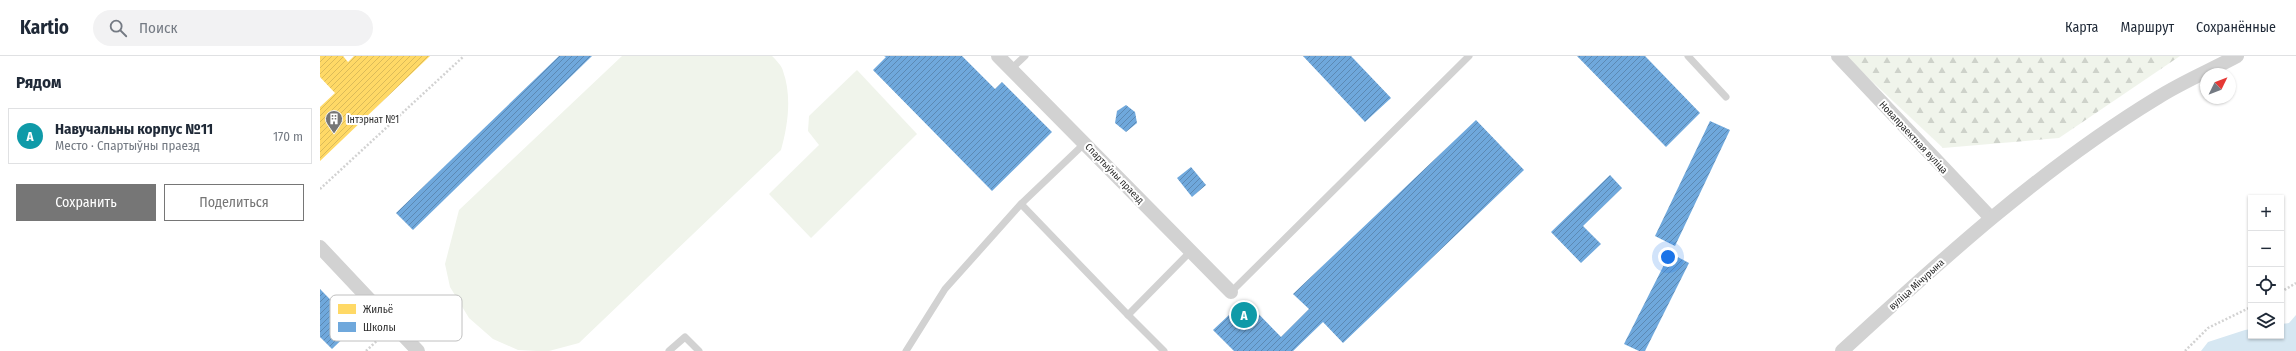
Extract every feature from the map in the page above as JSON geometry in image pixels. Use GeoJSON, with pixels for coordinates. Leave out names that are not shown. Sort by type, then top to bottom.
{"type":"FeatureCollection","features":[{"type":"Feature","properties":{"kind":"street","name":"Спартыўны праезд"},"geometry":{"type":"LineString","coordinates":[[998,56],[1086,143],[1231,292]]}},
{"type":"Feature","properties":{"kind":"street","name":"Новапраектная вуліца"},"geometry":{"type":"LineString","coordinates":[[1838,56],[1990,217]]}},
{"type":"Feature","properties":{"kind":"street","name":"вуліца Мічурына"},"geometry":{"type":"LineString","coordinates":[[1842,351],[1990,217],[2110,128],[2158,97],[2237,56]]}},
{"type":"Feature","properties":{"kind":"street"},"geometry":{"type":"LineString","coordinates":[[320,247],[365,295]]}},
{"type":"Feature","properties":{"kind":"street"},"geometry":{"type":"LineString","coordinates":[[408,341],[418,351]]}},
{"type":"Feature","properties":{"kind":"lane"},"geometry":{"type":"LineString","coordinates":[[1011,69],[1025,56]]}},
{"type":"Feature","properties":{"kind":"lane"},"geometry":{"type":"LineString","coordinates":[[1231,292],[1469,56]]}},
{"type":"Feature","properties":{"kind":"lane"},"geometry":{"type":"LineString","coordinates":[[1688,56],[1726,97]]}},
{"type":"Feature","properties":{"kind":"lane"},"geometry":{"type":"LineString","coordinates":[[906,351],[945,288],[1021,204],[1086,143]]}},
{"type":"Feature","properties":{"kind":"lane"},"geometry":{"type":"LineString","coordinates":[[1021,204],[1164,351]]}},
{"type":"Feature","properties":{"kind":"lane"},"geometry":{"type":"LineString","coordinates":[[1128,315],[1191,251]]}},
{"type":"Feature","properties":{"kind":"lane"},"geometry":{"type":"LineString","coordinates":[[669,351],[685,337],[699,351]]}},
{"type":"Feature","properties":{"kind":"path"},"geometry":{"type":"LineString","coordinates":[[320,189],[464,56]]}},
{"type":"Feature","properties":{"kind":"path"},"geometry":{"type":"LineString","coordinates":[[2284,290],[2296,283]]}},
{"type":"Feature","properties":{"kind":"path"},"geometry":{"type":"LineString","coordinates":[[2185,351],[2208,328],[2248,308]]}},
{"type":"Feature","properties":{"kind":"path"},"geometry":{"type":"LineString","coordinates":[[366,351],[376,341]]}},
{"type":"Feature","properties":{"kind":"green space"},"geometry":{"type":"Polygon","coordinates":[[[622,56],[772,56],[779,63],[782,69],[786,81],[788,110],[786,131],[781,150],[579,343],[549,351],[518,350],[493,339],[469,318],[462,307],[462,295],[455,295],[450,287],[445,264],[459,210],[622,56]]]}},
{"type":"Feature","properties":{"kind":"green space"},"geometry":{"type":"Polygon","coordinates":[[[1845,56],[2180,56],[2059,138],[1943,148],[1845,56]]]}},
{"type":"Feature","properties":{"kind":"green space"},"geometry":{"type":"Polygon","coordinates":[[[857,70],[917,134],[811,238],[769,194],[819,145],[808,131],[809,116],[857,70]]]}},
{"type":"Feature","properties":{"kind":"water"},"geometry":{"type":"Polygon","coordinates":[[[2296,315],[2296,351],[2201,351],[2208,342],[2248,330],[2248,339],[2284,339],[2284,324],[2289,323],[2296,315]]]}},
{"type":"Feature","properties":{"kind":"building: Жильё","name":"Інтэрнат №1"},"geometry":{"type":"Polygon","coordinates":[[[320,56],[343,56],[348,62],[354,56],[430,56],[320,161],[320,107],[335,93],[320,77],[320,56]]]}},
{"type":"Feature","properties":{"kind":"building: Школы"},"geometry":{"type":"Polygon","coordinates":[[[559,56],[592,56],[413,230],[396,213],[559,56]]]}},
{"type":"Feature","properties":{"kind":"building: Школы"},"geometry":{"type":"Polygon","coordinates":[[[884,56],[962,56],[995,89],[1002,82],[1052,132],[992,191],[873,70],[886,57],[884,56]]]}},
{"type":"Feature","properties":{"kind":"building: Школы"},"geometry":{"type":"Polygon","coordinates":[[[1303,56],[1351,56],[1391,98],[1365,122],[1303,56]]]}},
{"type":"Feature","properties":{"kind":"building: Школы"},"geometry":{"type":"Polygon","coordinates":[[[1577,56],[1645,56],[1700,113],[1666,147],[1577,56]]]}},
{"type":"Feature","properties":{"kind":"building: Школы"},"geometry":{"type":"Polygon","coordinates":[[[1126,105],[1135,112],[1137,123],[1126,132],[1115,123],[1117,111],[1126,105]]]}},
{"type":"Feature","properties":{"kind":"building: Школы"},"geometry":{"type":"Polygon","coordinates":[[[1476,120],[1524,170],[1343,343],[1323,322],[1293,351],[1234,351],[1213,330],[1245,300],[1281,337],[1309,309],[1293,294],[1476,120]]]}},
{"type":"Feature","properties":{"kind":"building: Школы"},"geometry":{"type":"Polygon","coordinates":[[[1710,121],[1730,130],[1675,246],[1655,236],[1710,121]]]}},
{"type":"Feature","properties":{"kind":"building: Школы"},"geometry":{"type":"Polygon","coordinates":[[[1191,167],[1206,185],[1192,197],[1177,178],[1191,167]]]}},
{"type":"Feature","properties":{"kind":"building: Школы"},"geometry":{"type":"Polygon","coordinates":[[[1610,175],[1622,188],[1583,226],[1601,244],[1581,263],[1551,232],[1610,175]]]}},
{"type":"Feature","properties":{"kind":"building: Школы"},"geometry":{"type":"Polygon","coordinates":[[[1670,253],[1689,263],[1645,351],[1639,351],[1624,344],[1670,253]]]}},
{"type":"Feature","properties":{"kind":"building: Школы"},"geometry":{"type":"Polygon","coordinates":[[[320,289],[330,299],[330,341],[340,341],[332,349],[320,337],[320,289]]]}},
{"type":"Feature","properties":{"kind":"place","name":"Інтэрнат №1"},"geometry":{"type":"Point","coordinates":[334,134]}},
{"type":"Feature","properties":{"kind":"place","name":"Навучальны корпус №11"},"geometry":{"type":"Point","coordinates":[1244,315]}}]}
